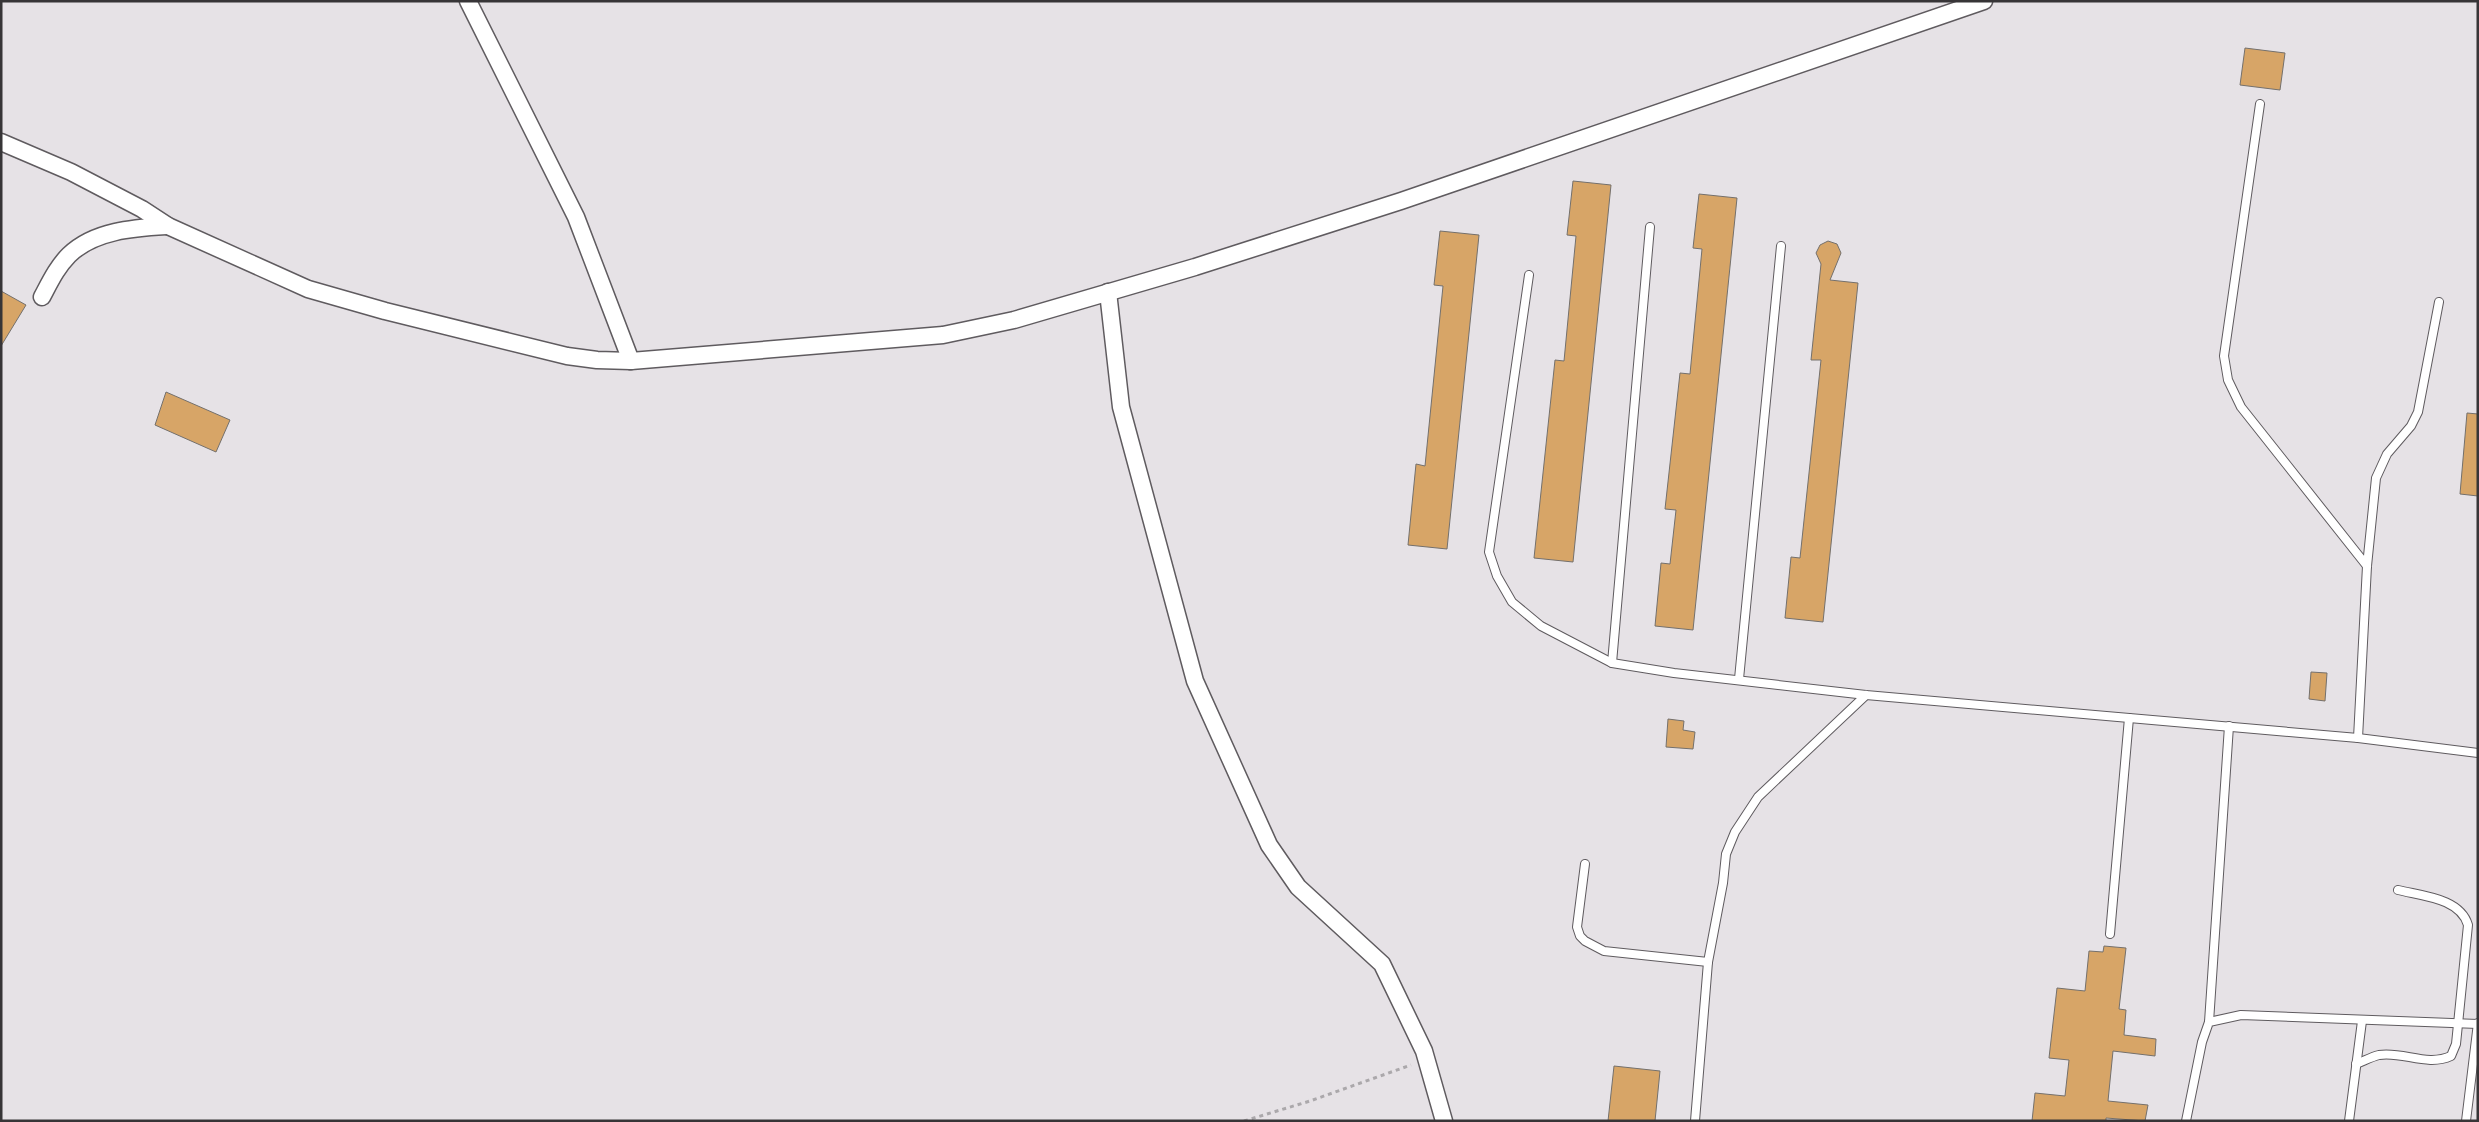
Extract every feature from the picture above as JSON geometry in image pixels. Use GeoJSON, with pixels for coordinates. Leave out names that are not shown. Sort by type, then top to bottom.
{"type":"FeatureCollection","features":[{"type":"Feature","properties":{"kind":"street"},"geometry":{"type":"LineString","coordinates":[[468,1],[528,117],[576,216],[631,361]]}},
{"type":"Feature","properties":{"kind":"street"},"geometry":{"type":"LineString","coordinates":[[1,142],[79,176],[142,209],[168,226],[317,292],[385,311],[567,356],[596,360],[631,361],[943,335],[1014,320],[1195,267],[1401,201],[1984,1]]}},
{"type":"Feature","properties":{"kind":"street"},"geometry":{"type":"LineString","coordinates":[[42,297],[58,269],[70,254],[86,243],[111,233],[134,228],[168,226]]}},
{"type":"Feature","properties":{"kind":"street"},"geometry":{"type":"LineString","coordinates":[[1108,292],[1121,407],[1196,682],[1269,845],[1298,887],[1382,964],[1426,1060],[1444,1121]]}},
{"type":"Feature","properties":{"kind":"lane"},"geometry":{"type":"LineString","coordinates":[[2260,104],[2224,356],[2228,380],[2240,407],[2367,566]]}},
{"type":"Feature","properties":{"kind":"lane"},"geometry":{"type":"LineString","coordinates":[[1612,663],[1650,227]]}},
{"type":"Feature","properties":{"kind":"lane"},"geometry":{"type":"LineString","coordinates":[[1739,680],[1782,246]]}},
{"type":"Feature","properties":{"kind":"lane"},"geometry":{"type":"LineString","coordinates":[[1529,275],[1490,552],[1497,576],[1512,602],[1541,626],[1612,663],[1674,673],[1866,695],[2358,738],[2478,752]]}},
{"type":"Feature","properties":{"kind":"lane"},"geometry":{"type":"LineString","coordinates":[[2358,738],[2367,566],[2376,478],[2387,454],[2411,426],[2418,412],[2439,302]]}},
{"type":"Feature","properties":{"kind":"lane"},"geometry":{"type":"LineString","coordinates":[[1695,1121],[1708,962],[1723,883],[1726,854],[1734,832],[1758,797],[1866,695]]}},
{"type":"Feature","properties":{"kind":"lane"},"geometry":{"type":"LineString","coordinates":[[2110,934],[2129,718]]}},
{"type":"Feature","properties":{"kind":"lane"},"geometry":{"type":"LineString","coordinates":[[2186,1121],[2202,1042],[2209,1022],[2229,726]]}},
{"type":"Feature","properties":{"kind":"lane"},"geometry":{"type":"LineString","coordinates":[[1585,864],[1577,927],[1580,936],[1585,941],[1604,951],[1708,962]]}},
{"type":"Feature","properties":{"kind":"lane"},"geometry":{"type":"LineString","coordinates":[[2356,1064],[2381,1055],[2433,1060],[2444,1059],[2454,1052],[2460,1024],[2468,925],[2466,919],[2461,911],[2452,905],[2398,890]]}},
{"type":"Feature","properties":{"kind":"lane"},"geometry":{"type":"LineString","coordinates":[[2209,1022],[2241,1015],[2362,1021],[2478,1023],[2466,1121]]}},
{"type":"Feature","properties":{"kind":"lane"},"geometry":{"type":"LineString","coordinates":[[2349,1121],[2362,1021]]}},
{"type":"Feature","properties":{"kind":"path"},"geometry":{"type":"LineString","coordinates":[[1244,1121],[1426,1060]]}},
{"type":"Feature","properties":{"kind":"building"},"geometry":{"type":"Polygon","coordinates":[[[2245,48],[2285,53],[2280,90],[2240,85],[2245,48]]]}},
{"type":"Feature","properties":{"kind":"building"},"geometry":{"type":"Polygon","coordinates":[[[1573,181],[1611,185],[1573,562],[1534,558],[1555,360],[1564,361],[1576,236],[1567,235],[1573,181]]]}},
{"type":"Feature","properties":{"kind":"building"},"geometry":{"type":"Polygon","coordinates":[[[1699,194],[1737,198],[1693,630],[1655,626],[1661,563],[1670,564],[1676,510],[1665,509],[1680,373],[1690,374],[1702,249],[1693,248],[1699,194]]]}},
{"type":"Feature","properties":{"kind":"building"},"geometry":{"type":"Polygon","coordinates":[[[1440,231],[1479,235],[1447,549],[1408,545],[1416,464],[1425,466],[1443,286],[1434,285],[1440,231]]]}},
{"type":"Feature","properties":{"kind":"building"},"geometry":{"type":"Polygon","coordinates":[[[1828,241],[1837,244],[1841,253],[1830,280],[1858,283],[1823,622],[1785,618],[1791,557],[1800,558],[1821,360],[1811,360],[1821,264],[1816,253],[1820,245],[1828,241]]]}},
{"type":"Feature","properties":{"kind":"building"},"geometry":{"type":"Polygon","coordinates":[[[1,291],[26,305],[1,346],[1,291]]]}},
{"type":"Feature","properties":{"kind":"building"},"geometry":{"type":"Polygon","coordinates":[[[166,392],[230,420],[216,452],[155,425],[166,392]]]}},
{"type":"Feature","properties":{"kind":"building"},"geometry":{"type":"Polygon","coordinates":[[[2467,413],[2478,414],[2478,496],[2460,494],[2467,413]]]}},
{"type":"Feature","properties":{"kind":"building"},"geometry":{"type":"Polygon","coordinates":[[[2311,672],[2327,673],[2325,701],[2309,699],[2311,672]]]}},
{"type":"Feature","properties":{"kind":"building"},"geometry":{"type":"Polygon","coordinates":[[[1668,719],[1684,721],[1683,730],[1695,732],[1693,749],[1666,747],[1668,719]]]}},
{"type":"Feature","properties":{"kind":"building"},"geometry":{"type":"Polygon","coordinates":[[[2104,946],[2126,948],[2119,1009],[2126,1010],[2124,1035],[2156,1039],[2155,1056],[2113,1051],[2108,1101],[2148,1105],[2145,1121],[2106,1118],[2106,1121],[2032,1121],[2035,1093],[2065,1096],[2069,1060],[2049,1058],[2057,988],[2085,991],[2089,951],[2103,952],[2104,946]]]}},
{"type":"Feature","properties":{"kind":"building"},"geometry":{"type":"Polygon","coordinates":[[[1614,1066],[1660,1071],[1655,1121],[1608,1121],[1614,1066]]]}}]}
